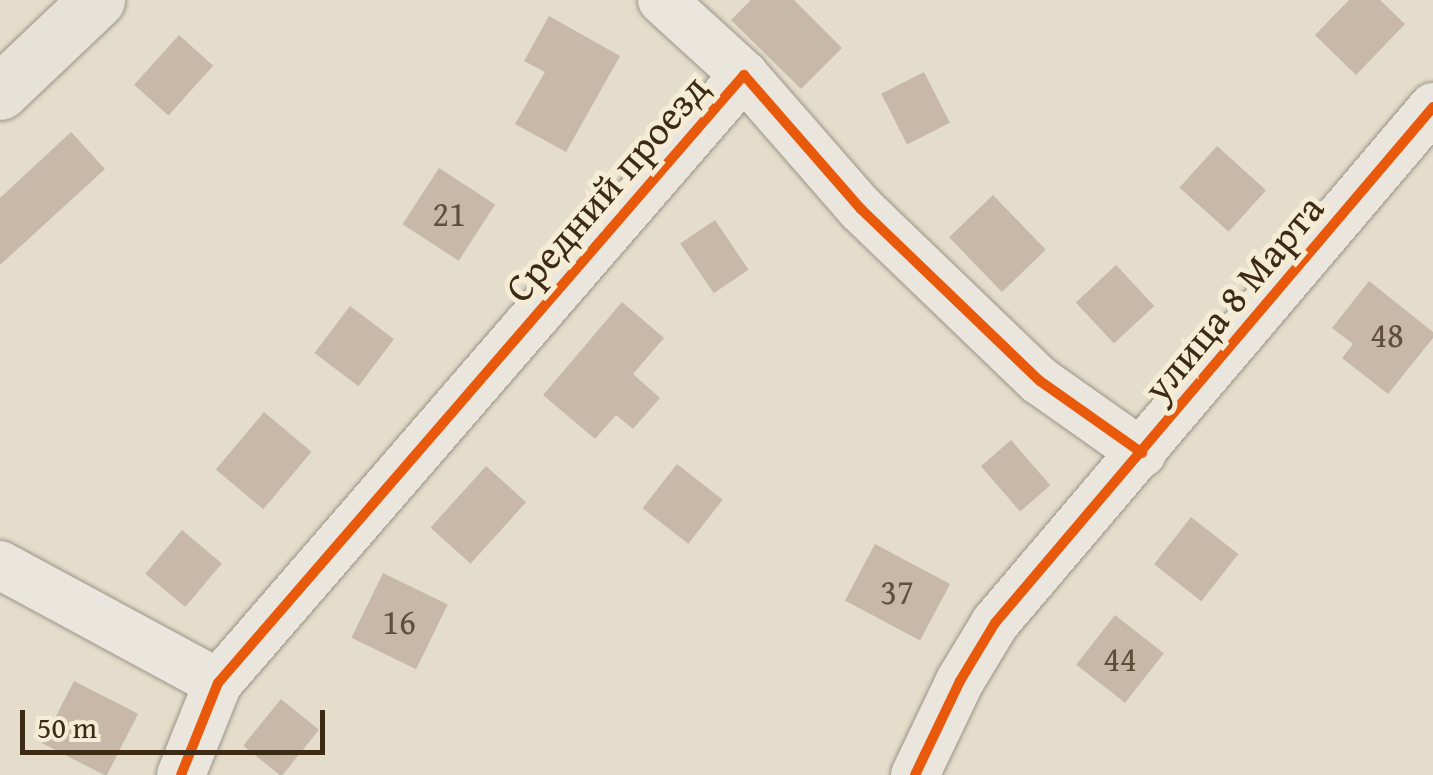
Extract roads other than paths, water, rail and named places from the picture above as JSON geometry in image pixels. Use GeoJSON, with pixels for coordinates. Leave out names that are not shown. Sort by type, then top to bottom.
{"type":"FeatureCollection","features":[{"type":"Feature","properties":{"kind":"main road"},"geometry":{"type":"LineString","coordinates":[[0,92],[97,0]]}},
{"type":"Feature","properties":{"kind":"street"},"geometry":{"type":"LineString","coordinates":[[662,0],[744,74]]}},
{"type":"Feature","properties":{"kind":"street","name":"Средний проезд"},"geometry":{"type":"LineString","coordinates":[[181,775],[218,684],[744,74],[861,209],[1040,381],[1142,454]]}},
{"type":"Feature","properties":{"kind":"street","name":"улица 8 Марта"},"geometry":{"type":"LineString","coordinates":[[915,775],[960,681],[996,623],[1433,107]]}},
{"type":"Feature","properties":{"kind":"street"},"geometry":{"type":"LineString","coordinates":[[0,565],[218,684]]}}]}
